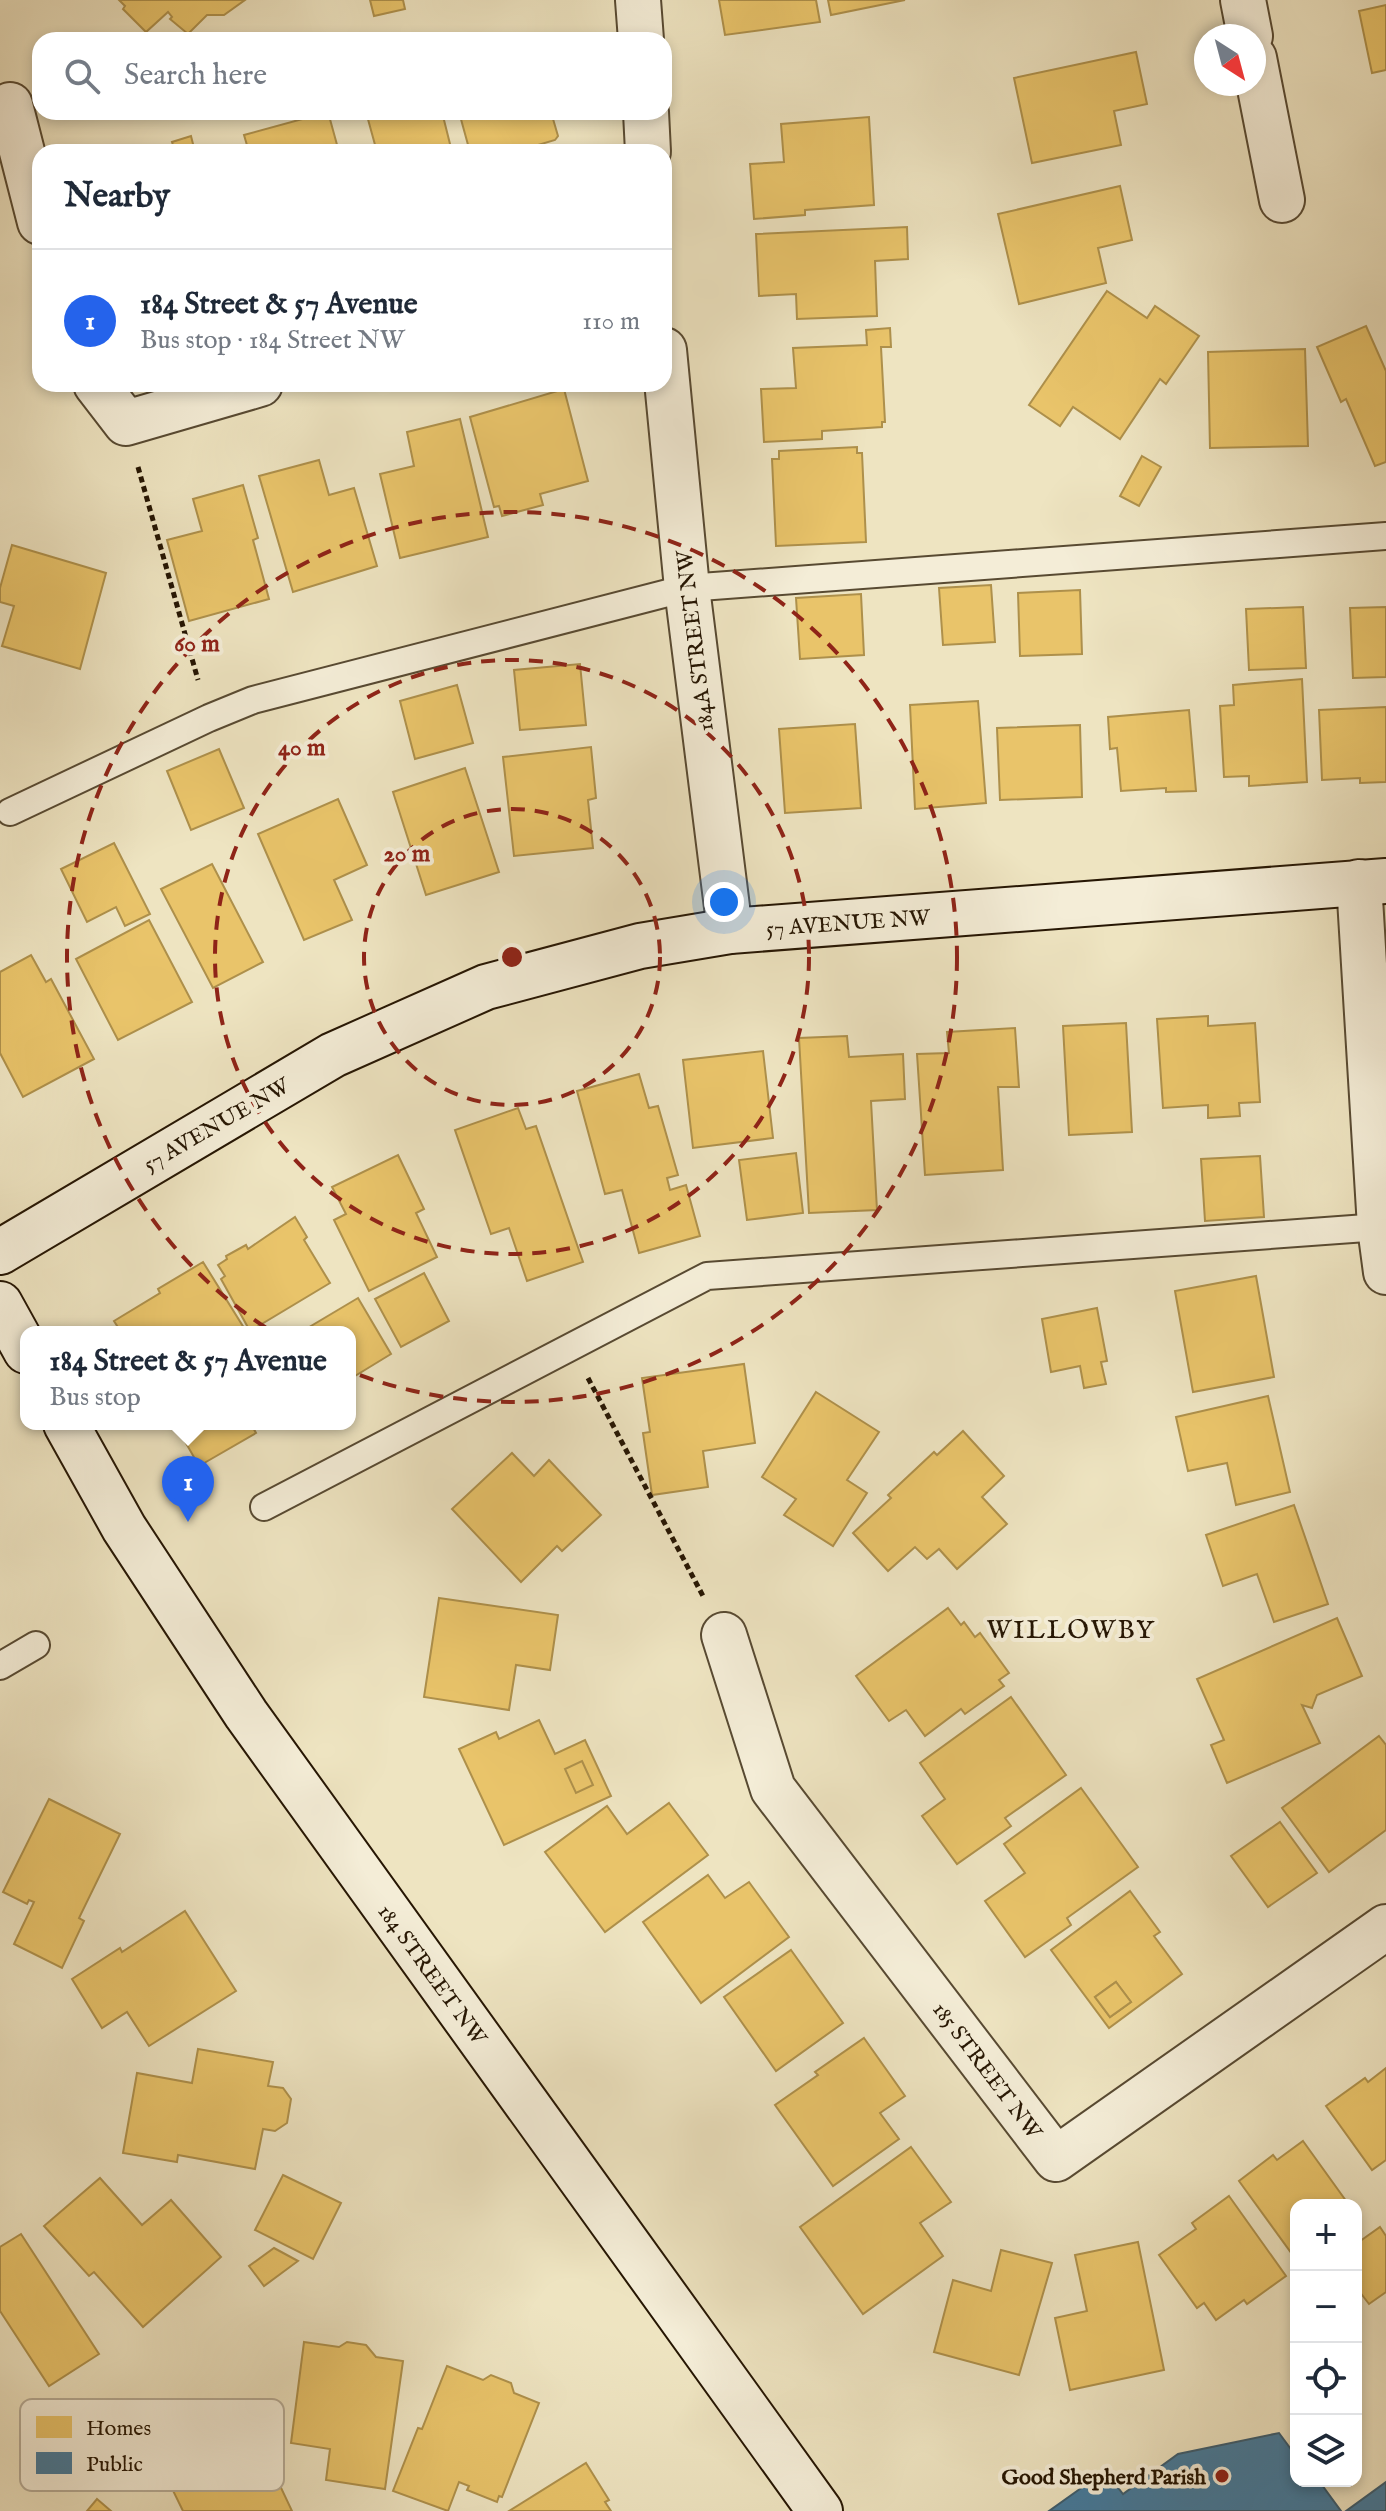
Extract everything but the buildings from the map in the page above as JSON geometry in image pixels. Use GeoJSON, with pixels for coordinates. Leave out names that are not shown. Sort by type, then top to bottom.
{"type":"FeatureCollection","features":[{"type":"Feature","properties":{"kind":"street"},"geometry":{"type":"LineString","coordinates":[[638,0],[640,32]]}},
{"type":"Feature","properties":{"kind":"street"},"geometry":{"type":"LineString","coordinates":[[1243,0],[1248,24]]}},
{"type":"Feature","properties":{"kind":"street"},"geometry":{"type":"LineString","coordinates":[[1261,96],[1282,200]]}},
{"type":"Feature","properties":{"kind":"street"},"geometry":{"type":"LineString","coordinates":[[10,105],[32,191]]}},
{"type":"Feature","properties":{"kind":"street"},"geometry":{"type":"LineString","coordinates":[[646,120],[648,144]]}},
{"type":"Feature","properties":{"kind":"street"},"geometry":{"type":"LineString","coordinates":[[102,392],[126,423],[233,392]]}},
{"type":"Feature","properties":{"kind":"street","name":"184A STREET NW"},"geometry":{"type":"LineString","coordinates":[[668,392],[687,588],[730,931]]}},
{"type":"Feature","properties":{"kind":"street"},"geometry":{"type":"LineString","coordinates":[[1372,882],[1380,1227],[1386,1272]]}},
{"type":"Feature","properties":{"kind":"street","name":"57 AVENUE NW"},"geometry":{"type":"LineString","coordinates":[[0,1252],[333,1055],[486,987],[640,946],[730,931],[1372,882]]}},
{"type":"Feature","properties":{"kind":"street"},"geometry":{"type":"LineString","coordinates":[[0,1304],[20,1340]]}},
{"type":"Feature","properties":{"kind":"street","name":"184 STREET NW"},"geometry":{"type":"LineString","coordinates":[[69,1430],[124,1528],[246,1714],[820,2511]]}},
{"type":"Feature","properties":{"kind":"street","name":"185 STREET NW"},"geometry":{"type":"LineString","coordinates":[[724,1635],[773,1789],[1056,2159],[1386,1927]]}},
{"type":"Feature","properties":{"kind":"lane"},"geometry":{"type":"LineString","coordinates":[[10,812],[253,700],[687,588],[1386,536]]}},
{"type":"Feature","properties":{"kind":"lane"},"geometry":{"type":"LineString","coordinates":[[264,1507],[707,1276],[1380,1227]]}},
{"type":"Feature","properties":{"kind":"lane"},"geometry":{"type":"LineString","coordinates":[[0,1666],[36,1645]]}},
{"type":"Feature","properties":{"kind":"path"},"geometry":{"type":"LineString","coordinates":[[126,423],[209,718]]}},
{"type":"Feature","properties":{"kind":"path"},"geometry":{"type":"LineString","coordinates":[[571,1346],[724,1635]]}},
{"type":"Feature","properties":{"kind":"place","name":"184 Street & 57 Avenue"},"geometry":{"type":"Point","coordinates":[188,1522]}},
{"type":"Feature","properties":{"kind":"place","name":"Good Shepherd Parish"},"geometry":{"type":"Point","coordinates":[1222,2476]}},
{"type":"Feature","properties":{"kind":"district","name":"WILLOWBY"},"geometry":{"type":"Point","coordinates":[1071,1629]}}]}
